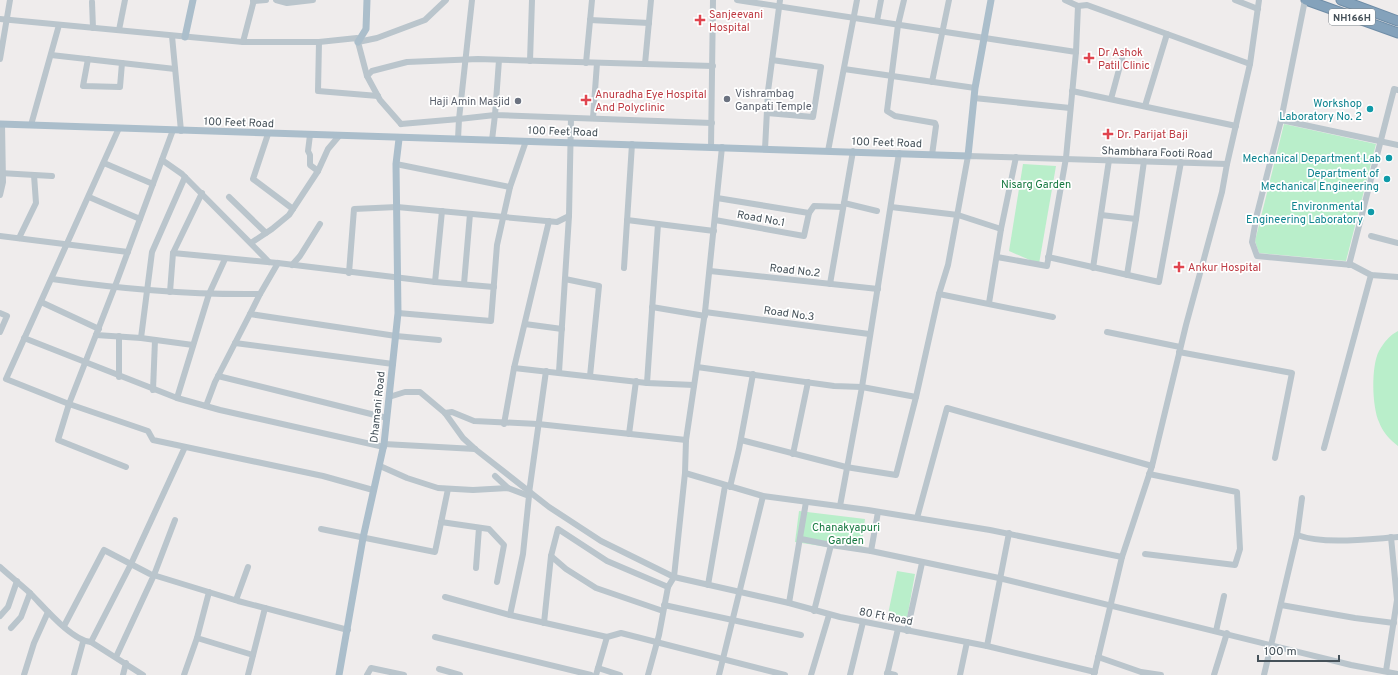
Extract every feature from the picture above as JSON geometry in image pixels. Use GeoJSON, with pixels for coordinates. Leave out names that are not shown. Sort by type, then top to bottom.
{"type":"FeatureCollection","features":[{"type":"Feature","properties":{"kind":"highway","name":"NH166H"},"geometry":{"type":"LineString","coordinates":[[1306,0],[1398,33]]}},
{"type":"Feature","properties":{"kind":"highway"},"geometry":{"type":"LineString","coordinates":[[1341,0],[1362,4],[1398,21]]}},
{"type":"Feature","properties":{"kind":"main road"},"geometry":{"type":"LineString","coordinates":[[184,37],[193,0]]}},
{"type":"Feature","properties":{"kind":"main road"},"geometry":{"type":"LineString","coordinates":[[358,42],[366,29],[366,0]]}},
{"type":"Feature","properties":{"kind":"main road"},"geometry":{"type":"LineString","coordinates":[[968,156],[975,88],[991,0]]}},
{"type":"Feature","properties":{"kind":"main road","name":"100 Feet Road"},"geometry":{"type":"LineString","coordinates":[[1,124],[968,156]]}},
{"type":"Feature","properties":{"kind":"main road","name":"Dhamani Road"},"geometry":{"type":"LineString","coordinates":[[339,675],[363,538],[384,445],[398,313],[396,164],[399,138]]}},
{"type":"Feature","properties":{"kind":"street"},"geometry":{"type":"LineString","coordinates":[[0,59],[3,19],[10,0]]}},
{"type":"Feature","properties":{"kind":"street"},"geometry":{"type":"LineString","coordinates":[[118,30],[125,0]]}},
{"type":"Feature","properties":{"kind":"street"},"geometry":{"type":"LineString","coordinates":[[243,42],[253,0],[266,0]]}},
{"type":"Feature","properties":{"kind":"street"},"geometry":{"type":"LineString","coordinates":[[276,0],[288,3],[313,0]]}},
{"type":"Feature","properties":{"kind":"street"},"geometry":{"type":"LineString","coordinates":[[358,42],[377,38],[424,20],[446,0]]}},
{"type":"Feature","properties":{"kind":"street"},"geometry":{"type":"LineString","coordinates":[[458,138],[472,0]]}},
{"type":"Feature","properties":{"kind":"street"},"geometry":{"type":"LineString","coordinates":[[530,61],[532,0]]}},
{"type":"Feature","properties":{"kind":"street"},"geometry":{"type":"LineString","coordinates":[[586,62],[592,0]]}},
{"type":"Feature","properties":{"kind":"street"},"geometry":{"type":"LineString","coordinates":[[645,64],[651,0]]}},
{"type":"Feature","properties":{"kind":"street"},"geometry":{"type":"LineString","coordinates":[[711,147],[713,0]]}},
{"type":"Feature","properties":{"kind":"street"},"geometry":{"type":"LineString","coordinates":[[737,0],[780,3],[853,18],[1076,52]]}},
{"type":"Feature","properties":{"kind":"street"},"geometry":{"type":"LineString","coordinates":[[828,151],[857,0]]}},
{"type":"Feature","properties":{"kind":"street"},"geometry":{"type":"LineString","coordinates":[[877,21],[881,0]]}},
{"type":"Feature","properties":{"kind":"street"},"geometry":{"type":"LineString","coordinates":[[904,0],[898,25],[887,112],[895,116],[935,123],[936,126],[932,155]]}},
{"type":"Feature","properties":{"kind":"street"},"geometry":{"type":"LineString","coordinates":[[932,82],[949,0]]}},
{"type":"Feature","properties":{"kind":"street"},"geometry":{"type":"LineString","coordinates":[[1060,0],[1065,0],[1078,6],[1087,5],[1250,64]]}},
{"type":"Feature","properties":{"kind":"street"},"geometry":{"type":"LineString","coordinates":[[1234,0],[1258,9]]}},
{"type":"Feature","properties":{"kind":"street","name":"Shambhara Footi Road"},"geometry":{"type":"LineString","coordinates":[[968,156],[1227,164],[1250,64],[1259,0]]}},
{"type":"Feature","properties":{"kind":"street"},"geometry":{"type":"LineString","coordinates":[[1306,0],[1282,120],[1257,214],[1252,242],[1257,256],[1349,265],[1371,275],[1398,277]]}},
{"type":"Feature","properties":{"kind":"street"},"geometry":{"type":"LineString","coordinates":[[92,2],[93,28]]}},
{"type":"Feature","properties":{"kind":"street"},"geometry":{"type":"LineString","coordinates":[[764,149],[772,60],[780,3]]}},
{"type":"Feature","properties":{"kind":"street"},"geometry":{"type":"LineString","coordinates":[[997,257],[1046,266],[1066,158],[1076,52],[1078,6]]}},
{"type":"Feature","properties":{"kind":"street"},"geometry":{"type":"LineString","coordinates":[[3,19],[243,42],[319,42],[357,38],[367,76],[378,96],[401,124],[399,138]]}},
{"type":"Feature","properties":{"kind":"street"},"geometry":{"type":"LineString","coordinates":[[590,20],[649,23]]}},
{"type":"Feature","properties":{"kind":"street"},"geometry":{"type":"LineString","coordinates":[[31,125],[59,25]]}},
{"type":"Feature","properties":{"kind":"street"},"geometry":{"type":"LineString","coordinates":[[1145,106],[1167,34]]}},
{"type":"Feature","properties":{"kind":"street"},"geometry":{"type":"LineString","coordinates":[[172,36],[181,131]]}},
{"type":"Feature","properties":{"kind":"street"},"geometry":{"type":"LineString","coordinates":[[319,42],[318,91],[378,96]]}},
{"type":"Feature","properties":{"kind":"street"},"geometry":{"type":"LineString","coordinates":[[1111,99],[1124,51]]}},
{"type":"Feature","properties":{"kind":"street"},"geometry":{"type":"LineString","coordinates":[[51,55],[175,69]]}},
{"type":"Feature","properties":{"kind":"street"},"geometry":{"type":"LineString","coordinates":[[88,59],[83,86],[120,87],[122,63]]}},
{"type":"Feature","properties":{"kind":"street"},"geometry":{"type":"LineString","coordinates":[[367,76],[372,71],[407,62],[466,60],[713,66]]}},
{"type":"Feature","properties":{"kind":"street"},"geometry":{"type":"LineString","coordinates":[[492,140],[496,115],[499,60]]}},
{"type":"Feature","properties":{"kind":"street"},"geometry":{"type":"LineString","coordinates":[[767,113],[813,117],[821,67],[772,60]]}},
{"type":"Feature","properties":{"kind":"street"},"geometry":{"type":"LineString","coordinates":[[593,118],[596,63]]}},
{"type":"Feature","properties":{"kind":"street"},"geometry":{"type":"LineString","coordinates":[[844,69],[975,88]]}},
{"type":"Feature","properties":{"kind":"street"},"geometry":{"type":"LineString","coordinates":[[1349,265],[1379,141],[1396,89]]}},
{"type":"Feature","properties":{"kind":"street"},"geometry":{"type":"LineString","coordinates":[[1072,91],[1236,126]]}},
{"type":"Feature","properties":{"kind":"street"},"geometry":{"type":"LineString","coordinates":[[974,98],[1070,108]]}},
{"type":"Feature","properties":{"kind":"street"},"geometry":{"type":"LineString","coordinates":[[401,124],[496,115],[712,123]]}},
{"type":"Feature","properties":{"kind":"street"},"geometry":{"type":"LineString","coordinates":[[559,372],[569,216],[571,118]]}},
{"type":"Feature","properties":{"kind":"street"},"geometry":{"type":"LineString","coordinates":[[1282,120],[1398,145]]}},
{"type":"Feature","properties":{"kind":"street"},"geometry":{"type":"LineString","coordinates":[[0,195],[1,124]]}},
{"type":"Feature","properties":{"kind":"street"},"geometry":{"type":"LineString","coordinates":[[119,128],[6,379],[68,404],[148,431],[153,440],[323,476],[373,490]]}},
{"type":"Feature","properties":{"kind":"street"},"geometry":{"type":"LineString","coordinates":[[126,467],[58,440],[68,404],[115,288],[173,130]]}},
{"type":"Feature","properties":{"kind":"street"},"geometry":{"type":"LineString","coordinates":[[268,134],[253,179],[293,209]]}},
{"type":"Feature","properties":{"kind":"street"},"geometry":{"type":"LineString","coordinates":[[310,135],[308,151],[310,155],[310,165],[318,171]]}},
{"type":"Feature","properties":{"kind":"street"},"geometry":{"type":"LineString","coordinates":[[251,243],[289,215],[318,171],[328,149],[339,136]]}},
{"type":"Feature","properties":{"kind":"street"},"geometry":{"type":"LineString","coordinates":[[398,313],[491,321],[497,245],[510,187],[526,141]]}},
{"type":"Feature","properties":{"kind":"street"},"geometry":{"type":"LineString","coordinates":[[624,268],[632,144]]}},
{"type":"Feature","properties":{"kind":"street"},"geometry":{"type":"LineString","coordinates":[[648,675],[657,642],[668,587],[674,577],[685,473],[686,440],[705,314],[722,147]]}},
{"type":"Feature","properties":{"kind":"street"},"geometry":{"type":"LineString","coordinates":[[830,284],[853,152]]}},
{"type":"Feature","properties":{"kind":"street"},"geometry":{"type":"LineString","coordinates":[[840,506],[862,387],[869,334],[878,289],[899,153]]}},
{"type":"Feature","properties":{"kind":"street"},"geometry":{"type":"LineString","coordinates":[[741,440],[846,467],[896,475],[916,397],[939,294],[948,265],[968,156]]}},
{"type":"Feature","properties":{"kind":"street"},"geometry":{"type":"LineString","coordinates":[[989,303],[1001,228],[1016,157]]}},
{"type":"Feature","properties":{"kind":"street"},"geometry":{"type":"LineString","coordinates":[[162,160],[185,177],[202,193],[269,262]]}},
{"type":"Feature","properties":{"kind":"street"},"geometry":{"type":"LineString","coordinates":[[1093,268],[1109,160]]}},
{"type":"Feature","properties":{"kind":"street"},"geometry":{"type":"LineString","coordinates":[[1127,275],[1144,161]]}},
{"type":"Feature","properties":{"kind":"street"},"geometry":{"type":"LineString","coordinates":[[1048,257],[1159,282],[1181,162]]}},
{"type":"Feature","properties":{"kind":"street"},"geometry":{"type":"LineString","coordinates":[[104,164],[153,184]]}},
{"type":"Feature","properties":{"kind":"street"},"geometry":{"type":"LineString","coordinates":[[396,164],[510,187]]}},
{"type":"Feature","properties":{"kind":"street"},"geometry":{"type":"LineString","coordinates":[[1094,673],[1122,557],[1150,474],[1180,349],[1222,192],[1227,164]]}},
{"type":"Feature","properties":{"kind":"street"},"geometry":{"type":"LineString","coordinates":[[1,173],[52,176]]}},
{"type":"Feature","properties":{"kind":"street"},"geometry":{"type":"LineString","coordinates":[[19,238],[36,203],[34,175]]}},
{"type":"Feature","properties":{"kind":"street"},"geometry":{"type":"LineString","coordinates":[[141,338],[152,252],[185,177]]}},
{"type":"Feature","properties":{"kind":"street"},"geometry":{"type":"LineString","coordinates":[[170,292],[173,253],[202,193]]}},
{"type":"Feature","properties":{"kind":"street"},"geometry":{"type":"LineString","coordinates":[[89,197],[140,219]]}},
{"type":"Feature","properties":{"kind":"street"},"geometry":{"type":"LineString","coordinates":[[229,197],[266,233]]}},
{"type":"Feature","properties":{"kind":"street"},"geometry":{"type":"LineString","coordinates":[[717,198],[809,213],[814,206],[844,205],[877,211]]}},
{"type":"Feature","properties":{"kind":"street"},"geometry":{"type":"LineString","coordinates":[[349,273],[354,209],[397,207],[557,222],[569,216]]}},
{"type":"Feature","properties":{"kind":"street"},"geometry":{"type":"LineString","coordinates":[[891,208],[958,215],[1001,228]]}},
{"type":"Feature","properties":{"kind":"street"},"geometry":{"type":"LineString","coordinates":[[435,282],[442,211]]}},
{"type":"Feature","properties":{"kind":"street","name":"Road No.1"},"geometry":{"type":"LineString","coordinates":[[715,220],[804,236],[809,213]]}},
{"type":"Feature","properties":{"kind":"street"},"geometry":{"type":"LineString","coordinates":[[464,284],[470,214]]}},
{"type":"Feature","properties":{"kind":"street"},"geometry":{"type":"LineString","coordinates":[[1101,215],[1136,219]]}},
{"type":"Feature","properties":{"kind":"street"},"geometry":{"type":"LineString","coordinates":[[627,220],[714,231]]}},
{"type":"Feature","properties":{"kind":"street"},"geometry":{"type":"LineString","coordinates":[[504,424],[514,368],[549,221]]}},
{"type":"Feature","properties":{"kind":"street"},"geometry":{"type":"LineString","coordinates":[[292,265],[300,256],[320,224]]}},
{"type":"Feature","properties":{"kind":"street"},"geometry":{"type":"LineString","coordinates":[[647,383],[658,224]]}},
{"type":"Feature","properties":{"kind":"street"},"geometry":{"type":"LineString","coordinates":[[0,236],[128,252]]}},
{"type":"Feature","properties":{"kind":"street"},"geometry":{"type":"LineString","coordinates":[[1371,236],[1398,243]]}},
{"type":"Feature","properties":{"kind":"street"},"geometry":{"type":"LineString","coordinates":[[173,253],[278,263],[349,273],[494,287]]}},
{"type":"Feature","properties":{"kind":"street"},"geometry":{"type":"LineString","coordinates":[[177,398],[210,294],[225,259]]}},
{"type":"Feature","properties":{"kind":"street"},"geometry":{"type":"LineString","coordinates":[[206,406],[218,376],[260,294],[278,263]]}},
{"type":"Feature","properties":{"kind":"street","name":"Road No.2"},"geometry":{"type":"LineString","coordinates":[[710,271],[878,289]]}},
{"type":"Feature","properties":{"kind":"street"},"geometry":{"type":"LineString","coordinates":[[1324,448],[1371,275]]}},
{"type":"Feature","properties":{"kind":"street"},"geometry":{"type":"LineString","coordinates":[[52,279],[115,288],[170,292],[260,294]]}},
{"type":"Feature","properties":{"kind":"street"},"geometry":{"type":"LineString","coordinates":[[565,279],[599,286],[590,376]]}},
{"type":"Feature","properties":{"kind":"street"},"geometry":{"type":"LineString","coordinates":[[939,294],[1053,317]]}},
{"type":"Feature","properties":{"kind":"street"},"geometry":{"type":"LineString","coordinates":[[41,302],[97,332],[193,345]]}},
{"type":"Feature","properties":{"kind":"street","name":"Road No.3"},"geometry":{"type":"LineString","coordinates":[[652,307],[869,334]]}},
{"type":"Feature","properties":{"kind":"street"},"geometry":{"type":"LineString","coordinates":[[0,313],[7,316],[0,332]]}},
{"type":"Feature","properties":{"kind":"street"},"geometry":{"type":"LineString","coordinates":[[250,314],[396,336],[439,340]]}},
{"type":"Feature","properties":{"kind":"street"},"geometry":{"type":"LineString","coordinates":[[525,324],[562,329]]}},
{"type":"Feature","properties":{"kind":"street"},"geometry":{"type":"LineString","coordinates":[[1107,332],[1292,373],[1275,458]]}},
{"type":"Feature","properties":{"kind":"street"},"geometry":{"type":"LineString","coordinates":[[120,336],[120,377]]}},
{"type":"Feature","properties":{"kind":"street"},"geometry":{"type":"LineString","coordinates":[[24,338],[153,390],[206,406],[384,445],[475,449]]}},
{"type":"Feature","properties":{"kind":"street"},"geometry":{"type":"LineString","coordinates":[[153,390],[155,340]]}},
{"type":"Feature","properties":{"kind":"street"},"geometry":{"type":"LineString","coordinates":[[235,343],[393,364]]}},
{"type":"Feature","properties":{"kind":"street"},"geometry":{"type":"LineString","coordinates":[[697,367],[834,386],[862,387],[916,397]]}},
{"type":"Feature","properties":{"kind":"street"},"geometry":{"type":"LineString","coordinates":[[514,368],[647,383],[694,385]]}},
{"type":"Feature","properties":{"kind":"street"},"geometry":{"type":"LineString","coordinates":[[510,615],[523,554],[529,493],[546,371]]}},
{"type":"Feature","properties":{"kind":"street"},"geometry":{"type":"LineString","coordinates":[[708,585],[727,486],[741,440],[753,374]]}},
{"type":"Feature","properties":{"kind":"street"},"geometry":{"type":"LineString","coordinates":[[218,376],[387,418]]}},
{"type":"Feature","properties":{"kind":"street"},"geometry":{"type":"LineString","coordinates":[[629,434],[636,381]]}},
{"type":"Feature","properties":{"kind":"street"},"geometry":{"type":"LineString","coordinates":[[793,454],[808,382]]}},
{"type":"Feature","properties":{"kind":"street"},"geometry":{"type":"LineString","coordinates":[[389,397],[405,392],[420,392],[445,413],[452,412],[474,421],[504,424],[538,424],[686,440]]}},
{"type":"Feature","properties":{"kind":"street"},"geometry":{"type":"LineString","coordinates":[[917,518],[947,408],[1152,466]]}},
{"type":"Feature","properties":{"kind":"street","name":"80 Ft Road"},"geometry":{"type":"LineString","coordinates":[[445,413],[463,438],[529,493],[601,541],[674,577],[789,603],[829,615],[987,646],[1094,673]]}},
{"type":"Feature","properties":{"kind":"street"},"geometry":{"type":"LineString","coordinates":[[91,642],[131,564],[185,446]]}},
{"type":"Feature","properties":{"kind":"street"},"geometry":{"type":"LineString","coordinates":[[380,466],[407,478],[438,488],[473,490],[508,488],[529,493]]}},
{"type":"Feature","properties":{"kind":"street"},"geometry":{"type":"LineString","coordinates":[[685,473],[763,496],[840,506],[1009,533],[1122,557]]}},
{"type":"Feature","properties":{"kind":"street"},"geometry":{"type":"LineString","coordinates":[[1145,554],[1235,565],[1240,549],[1237,492],[1150,474]]}},
{"type":"Feature","properties":{"kind":"street"},"geometry":{"type":"LineString","coordinates":[[496,476],[508,488]]}},
{"type":"Feature","properties":{"kind":"street"},"geometry":{"type":"LineString","coordinates":[[321,529],[436,552],[448,489]]}},
{"type":"Feature","properties":{"kind":"street"},"geometry":{"type":"LineString","coordinates":[[719,675],[763,496]]}},
{"type":"Feature","properties":{"kind":"street"},"geometry":{"type":"LineString","coordinates":[[1264,675],[1297,535],[1302,498]]}},
{"type":"Feature","properties":{"kind":"street"},"geometry":{"type":"LineString","coordinates":[[789,603],[806,502]]}},
{"type":"Feature","properties":{"kind":"street"},"geometry":{"type":"LineString","coordinates":[[871,551],[878,512]]}},
{"type":"Feature","properties":{"kind":"street"},"geometry":{"type":"LineString","coordinates":[[116,657],[154,575],[174,520]]}},
{"type":"Feature","properties":{"kind":"street"},"geometry":{"type":"LineString","coordinates":[[441,522],[489,529],[504,545],[497,582]]}},
{"type":"Feature","properties":{"kind":"street"},"geometry":{"type":"LineString","coordinates":[[476,568],[479,528]]}},
{"type":"Feature","properties":{"kind":"street"},"geometry":{"type":"LineString","coordinates":[[544,623],[551,556],[558,529],[607,561],[668,587]]}},
{"type":"Feature","properties":{"kind":"street"},"geometry":{"type":"LineString","coordinates":[[987,646],[1009,533]]}},
{"type":"Feature","properties":{"kind":"street"},"geometry":{"type":"LineString","coordinates":[[1297,535],[1310,540],[1398,537]]}},
{"type":"Feature","properties":{"kind":"street"},"geometry":{"type":"LineString","coordinates":[[1386,671],[1394,623],[1397,592],[1391,537]]}},
{"type":"Feature","properties":{"kind":"street"},"geometry":{"type":"LineString","coordinates":[[800,539],[871,551],[922,563],[1000,578],[1227,633],[1351,665],[1398,674]]}},
{"type":"Feature","properties":{"kind":"street"},"geometry":{"type":"LineString","coordinates":[[814,611],[831,544]]}},
{"type":"Feature","properties":{"kind":"street"},"geometry":{"type":"LineString","coordinates":[[64,626],[104,550],[154,575],[236,600],[348,630]]}},
{"type":"Feature","properties":{"kind":"street"},"geometry":{"type":"LineString","coordinates":[[551,556],[566,569],[596,588],[664,608],[801,635]]}},
{"type":"Feature","properties":{"kind":"street"},"geometry":{"type":"LineString","coordinates":[[907,631],[922,563]]}},
{"type":"Feature","properties":{"kind":"street"},"geometry":{"type":"LineString","coordinates":[[0,567],[30,593],[57,622],[83,642],[91,642],[143,675]]}},
{"type":"Feature","properties":{"kind":"street"},"geometry":{"type":"LineString","coordinates":[[236,600],[248,567]]}},
{"type":"Feature","properties":{"kind":"street"},"geometry":{"type":"LineString","coordinates":[[0,616],[8,607],[16,582]]}},
{"type":"Feature","properties":{"kind":"street"},"geometry":{"type":"LineString","coordinates":[[184,675],[197,638],[209,592]]}},
{"type":"Feature","properties":{"kind":"street"},"geometry":{"type":"LineString","coordinates":[[11,628],[21,617],[30,593]]}},
{"type":"Feature","properties":{"kind":"street"},"geometry":{"type":"LineString","coordinates":[[1216,631],[1224,596]]}},
{"type":"Feature","properties":{"kind":"street"},"geometry":{"type":"LineString","coordinates":[[445,597],[510,615],[607,637],[621,633],[785,675]]}},
{"type":"Feature","properties":{"kind":"street"},"geometry":{"type":"LineString","coordinates":[[1281,605],[1394,623]]}},
{"type":"Feature","properties":{"kind":"street"},"geometry":{"type":"LineString","coordinates":[[248,675],[265,608]]}},
{"type":"Feature","properties":{"kind":"street"},"geometry":{"type":"LineString","coordinates":[[24,675],[34,643],[48,612]]}},
{"type":"Feature","properties":{"kind":"street"},"geometry":{"type":"LineString","coordinates":[[811,675],[829,615]]}},
{"type":"Feature","properties":{"kind":"street"},"geometry":{"type":"LineString","coordinates":[[850,675],[863,622]]}},
{"type":"Feature","properties":{"kind":"street"},"geometry":{"type":"LineString","coordinates":[[895,675],[887,674],[898,629]]}},
{"type":"Feature","properties":{"kind":"street"},"geometry":{"type":"LineString","coordinates":[[1214,675],[1227,633]]}},
{"type":"Feature","properties":{"kind":"street"},"geometry":{"type":"LineString","coordinates":[[434,637],[591,675]]}},
{"type":"Feature","properties":{"kind":"street"},"geometry":{"type":"LineString","coordinates":[[596,675],[607,637]]}},
{"type":"Feature","properties":{"kind":"street"},"geometry":{"type":"LineString","coordinates":[[197,638],[253,655]]}},
{"type":"Feature","properties":{"kind":"street"},"geometry":{"type":"LineString","coordinates":[[74,675],[83,642]]}},
{"type":"Feature","properties":{"kind":"street"},"geometry":{"type":"LineString","coordinates":[[960,675],[967,642]]}},
{"type":"Feature","properties":{"kind":"street"},"geometry":{"type":"LineString","coordinates":[[1098,657],[1148,674],[1161,675]]}},
{"type":"Feature","properties":{"kind":"street"},"geometry":{"type":"LineString","coordinates":[[123,675],[126,664]]}},
{"type":"Feature","properties":{"kind":"street"},"geometry":{"type":"LineString","coordinates":[[367,675],[371,668],[404,675]]}},
{"type":"Feature","properties":{"kind":"street"},"geometry":{"type":"LineString","coordinates":[[598,668],[620,675]]}},
{"type":"Feature","properties":{"kind":"street"},"geometry":{"type":"LineString","coordinates":[[439,670],[460,675]]}},
{"type":"Feature","properties":{"kind":"green space"},"geometry":{"type":"Polygon","coordinates":[[[1284,124],[1376,144],[1346,261],[1259,253],[1255,241],[1284,124]]]}},
{"type":"Feature","properties":{"kind":"green space","name":"Nisarg Garden"},"geometry":{"type":"Polygon","coordinates":[[[1023,164],[1056,166],[1039,264],[1009,251],[1023,164]]]}},
{"type":"Feature","properties":{"kind":"green space"},"geometry":{"type":"Polygon","coordinates":[[[1398,331],[1398,446],[1392,441],[1380,425],[1375,406],[1373,386],[1376,358],[1379,351],[1387,339],[1398,331]]]}},
{"type":"Feature","properties":{"kind":"green space","name":"Chanakyapuri Garden"},"geometry":{"type":"Polygon","coordinates":[[[799,511],[865,519],[861,552],[795,542],[799,511]]]}},
{"type":"Feature","properties":{"kind":"green space"},"geometry":{"type":"Polygon","coordinates":[[[897,571],[915,574],[906,624],[887,619],[897,571]]]}},
{"type":"Feature","properties":{"kind":"place","name":"Sanjeevani Hospital"},"geometry":{"type":"Point","coordinates":[700,20]}},
{"type":"Feature","properties":{"kind":"place","name":"Dr Ashok Patil Clinic"},"geometry":{"type":"Point","coordinates":[1089,58]}},
{"type":"Feature","properties":{"kind":"place","name":"Vishrambag Ganpati Temple"},"geometry":{"type":"Point","coordinates":[727,99]}},
{"type":"Feature","properties":{"kind":"place","name":"Anuradha Eye Hospital And Polyclinic"},"geometry":{"type":"Point","coordinates":[586,100]}},
{"type":"Feature","properties":{"kind":"place","name":"Haji Amin Masjid"},"geometry":{"type":"Point","coordinates":[518,101]}},
{"type":"Feature","properties":{"kind":"place","name":"Workshop Laboratory No. 2"},"geometry":{"type":"Point","coordinates":[1370,109]}},
{"type":"Feature","properties":{"kind":"place","name":"Dr. Parijat Baji"},"geometry":{"type":"Point","coordinates":[1108,134]}},
{"type":"Feature","properties":{"kind":"place","name":"Mechanical Department Lab"},"geometry":{"type":"Point","coordinates":[1389,158]}},
{"type":"Feature","properties":{"kind":"place","name":"Department of Mechanical Engineering"},"geometry":{"type":"Point","coordinates":[1387,179]}},
{"type":"Feature","properties":{"kind":"place","name":"Environmental Engineering Laboratory"},"geometry":{"type":"Point","coordinates":[1371,212]}},
{"type":"Feature","properties":{"kind":"place","name":"Ankur Hospital"},"geometry":{"type":"Point","coordinates":[1179,267]}}]}
